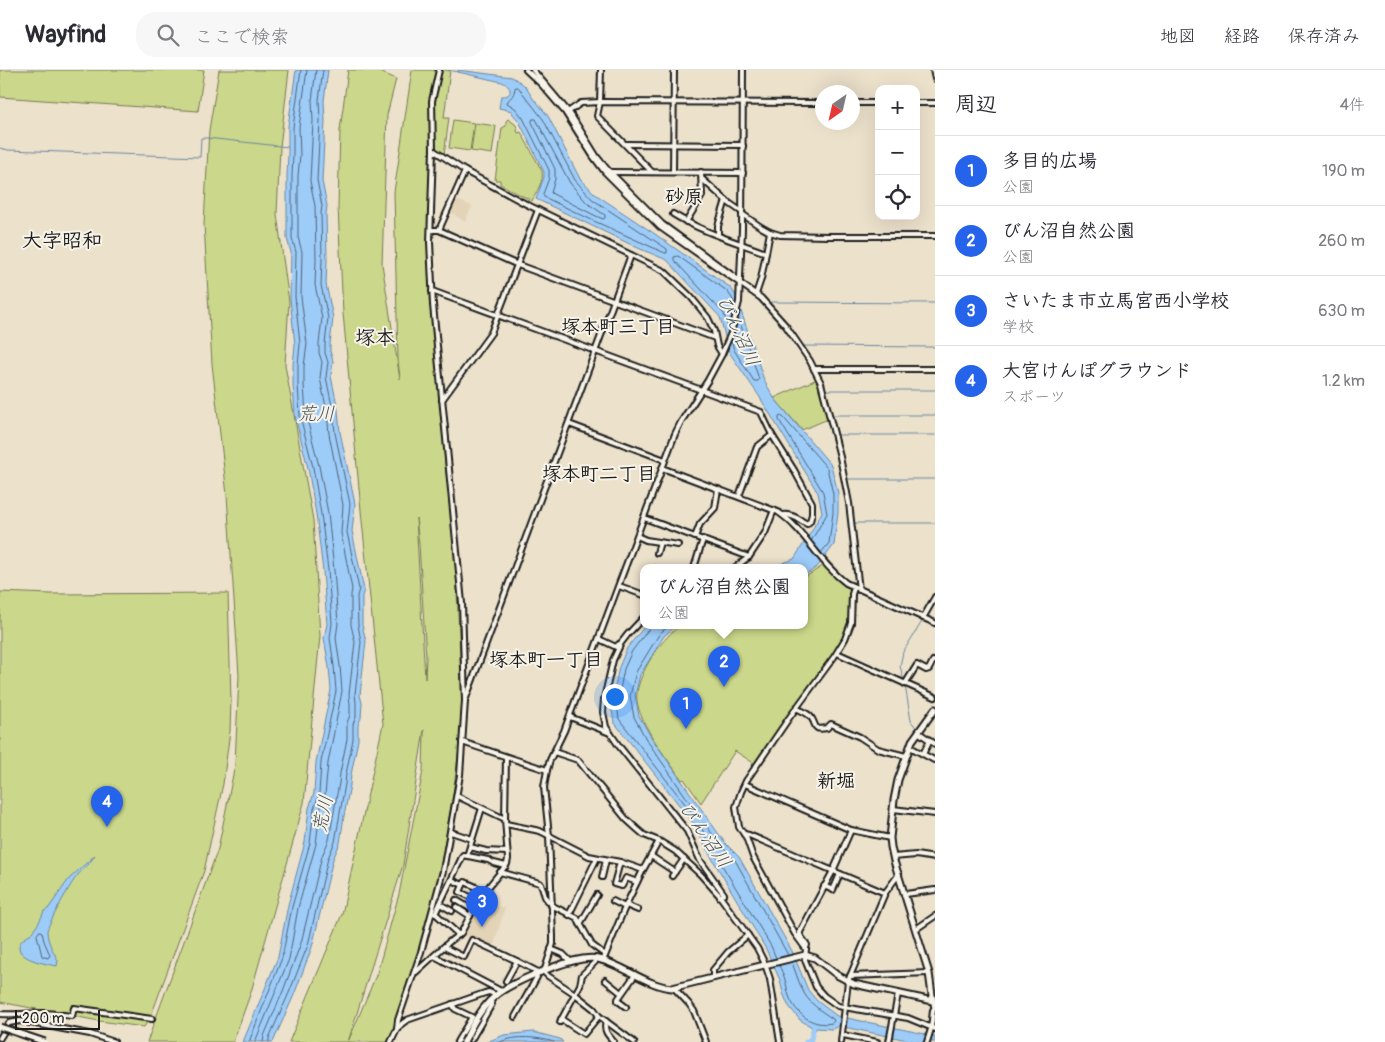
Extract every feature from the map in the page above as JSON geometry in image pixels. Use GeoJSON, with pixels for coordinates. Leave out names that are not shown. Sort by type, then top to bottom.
{"type":"FeatureCollection","features":[{"type":"Feature","properties":{"kind":"main road"},"geometry":{"type":"LineString","coordinates":[[935,710],[918,732],[906,756],[898,780],[890,838],[893,857],[929,973],[935,1008]]}},
{"type":"Feature","properties":{"kind":"main road"},"geometry":{"type":"LineString","coordinates":[[460,1041],[467,1036],[476,1018],[498,993],[540,973],[583,959],[600,960],[656,985],[674,988],[803,955],[815,958],[836,975],[849,979],[860,986],[933,1002]]}},
{"type":"Feature","properties":{"kind":"main road"},"geometry":{"type":"LineString","coordinates":[[0,1027],[45,1042]]}},
{"type":"Feature","properties":{"kind":"street"},"geometry":{"type":"LineString","coordinates":[[391,1042],[438,902],[456,796],[465,701],[461,584],[432,291],[430,230],[434,150],[432,101],[440,70]]}},
{"type":"Feature","properties":{"kind":"street"},"geometry":{"type":"LineString","coordinates":[[526,70],[565,112],[601,167],[657,224],[740,282]]}},
{"type":"Feature","properties":{"kind":"street"},"geometry":{"type":"LineString","coordinates":[[533,70],[568,112],[597,157],[610,172],[662,224],[762,299],[786,326],[805,352],[820,380],[842,466],[849,503],[859,590]]}},
{"type":"Feature","properties":{"kind":"street"},"geometry":{"type":"LineString","coordinates":[[600,70],[600,102],[597,116],[652,172]]}},
{"type":"Feature","properties":{"kind":"street"},"geometry":{"type":"LineString","coordinates":[[673,172],[674,70]]}},
{"type":"Feature","properties":{"kind":"street"},"geometry":{"type":"LineString","coordinates":[[515,1017],[552,949],[549,836],[544,787],[547,770],[570,717],[678,426],[702,390],[723,352],[733,326],[740,296],[743,70]]}},
{"type":"Feature","properties":{"kind":"street"},"geometry":{"type":"LineString","coordinates":[[933,70],[935,79]]}},
{"type":"Feature","properties":{"kind":"street"},"geometry":{"type":"LineString","coordinates":[[568,112],[581,103],[600,102],[815,103]]}},
{"type":"Feature","properties":{"kind":"street"},"geometry":{"type":"LineString","coordinates":[[860,102],[875,102]]}},
{"type":"Feature","properties":{"kind":"street"},"geometry":{"type":"LineString","coordinates":[[920,102],[935,102]]}},
{"type":"Feature","properties":{"kind":"street"},"geometry":{"type":"LineString","coordinates":[[626,144],[743,146]]}},
{"type":"Feature","properties":{"kind":"street"},"geometry":{"type":"LineString","coordinates":[[434,150],[465,171],[538,210],[664,271],[698,305],[711,322],[718,348],[723,352]]}},
{"type":"Feature","properties":{"kind":"street"},"geometry":{"type":"LineString","coordinates":[[439,230],[465,171]]}},
{"type":"Feature","properties":{"kind":"street"},"geometry":{"type":"LineString","coordinates":[[610,172],[742,173]]}},
{"type":"Feature","properties":{"kind":"street"},"geometry":{"type":"LineString","coordinates":[[686,222],[702,196],[701,172]]}},
{"type":"Feature","properties":{"kind":"street"},"geometry":{"type":"LineString","coordinates":[[702,179],[742,213],[770,232],[784,235],[935,236]]}},
{"type":"Feature","properties":{"kind":"street"},"geometry":{"type":"LineString","coordinates":[[718,235],[718,226],[726,200]]}},
{"type":"Feature","properties":{"kind":"street"},"geometry":{"type":"LineString","coordinates":[[442,400],[491,333],[538,210]]}},
{"type":"Feature","properties":{"kind":"street"},"geometry":{"type":"LineString","coordinates":[[673,214],[708,232],[766,253]]}},
{"type":"Feature","properties":{"kind":"street"},"geometry":{"type":"LineString","coordinates":[[430,230],[439,230],[518,265],[715,338]]}},
{"type":"Feature","properties":{"kind":"street"},"geometry":{"type":"LineString","coordinates":[[756,294],[761,279],[770,232]]}},
{"type":"Feature","properties":{"kind":"street"},"geometry":{"type":"LineString","coordinates":[[465,701],[631,255]]}},
{"type":"Feature","properties":{"kind":"street"},"geometry":{"type":"LineString","coordinates":[[432,291],[760,412],[794,470],[812,507],[812,517],[807,524],[794,517],[786,514],[783,515]]}},
{"type":"Feature","properties":{"kind":"street"},"geometry":{"type":"LineString","coordinates":[[814,369],[935,369]]}},
{"type":"Feature","properties":{"kind":"street"},"geometry":{"type":"LineString","coordinates":[[569,424],[665,460]]}},
{"type":"Feature","properties":{"kind":"street"},"geometry":{"type":"LineString","coordinates":[[739,496],[757,447],[772,435]]}},
{"type":"Feature","properties":{"kind":"street"},"geometry":{"type":"LineString","coordinates":[[662,468],[739,496],[783,515],[804,536],[840,579],[854,588],[935,623]]}},
{"type":"Feature","properties":{"kind":"street"},"geometry":{"type":"LineString","coordinates":[[695,537],[700,524],[715,508],[718,489]]}},
{"type":"Feature","properties":{"kind":"street"},"geometry":{"type":"LineString","coordinates":[[739,564],[749,557],[764,535],[774,510]]}},
{"type":"Feature","properties":{"kind":"street"},"geometry":{"type":"LineString","coordinates":[[644,518],[749,557]]}},
{"type":"Feature","properties":{"kind":"street"},"geometry":{"type":"LineString","coordinates":[[637,536],[646,540],[678,545]]}},
{"type":"Feature","properties":{"kind":"street"},"geometry":{"type":"LineString","coordinates":[[695,564],[703,540]]}},
{"type":"Feature","properties":{"kind":"street"},"geometry":{"type":"LineString","coordinates":[[657,553],[660,542]]}},
{"type":"Feature","properties":{"kind":"street"},"geometry":{"type":"LineString","coordinates":[[619,586],[640,594]]}},
{"type":"Feature","properties":{"kind":"street"},"geometry":{"type":"LineString","coordinates":[[806,949],[779,906],[753,857],[744,834],[738,827],[737,804],[745,784],[796,708],[837,653],[849,631],[854,588]]}},
{"type":"Feature","properties":{"kind":"street"},"geometry":{"type":"LineString","coordinates":[[923,618],[935,597]]}},
{"type":"Feature","properties":{"kind":"street"},"geometry":{"type":"LineString","coordinates":[[640,621],[621,643],[613,660],[604,699],[606,727],[687,831],[700,860],[724,894],[720,897]]}},
{"type":"Feature","properties":{"kind":"street"},"geometry":{"type":"LineString","coordinates":[[599,639],[616,647],[621,643]]}},
{"type":"Feature","properties":{"kind":"street"},"geometry":{"type":"LineString","coordinates":[[837,653],[935,697]]}},
{"type":"Feature","properties":{"kind":"street"},"geometry":{"type":"LineString","coordinates":[[906,684],[916,665],[926,670],[929,669],[934,660]]}},
{"type":"Feature","properties":{"kind":"street"},"geometry":{"type":"LineString","coordinates":[[796,708],[810,716],[818,729],[827,728],[831,724],[860,737],[878,749],[906,756]]}},
{"type":"Feature","properties":{"kind":"street"},"geometry":{"type":"LineString","coordinates":[[570,717],[610,733]]}},
{"type":"Feature","properties":{"kind":"street"},"geometry":{"type":"LineString","coordinates":[[918,732],[935,744]]}},
{"type":"Feature","properties":{"kind":"street"},"geometry":{"type":"LineString","coordinates":[[923,754],[930,740]]}},
{"type":"Feature","properties":{"kind":"street"},"geometry":{"type":"LineString","coordinates":[[462,742],[547,770]]}},
{"type":"Feature","properties":{"kind":"street"},"geometry":{"type":"LineString","coordinates":[[910,747],[934,760]]}},
{"type":"Feature","properties":{"kind":"street"},"geometry":{"type":"LineString","coordinates":[[554,752],[578,760],[636,829],[644,836],[659,841],[675,851],[700,874],[720,897],[757,948],[766,964],[780,1042]]}},
{"type":"Feature","properties":{"kind":"street"},"geometry":{"type":"LineString","coordinates":[[414,973],[459,935],[485,891],[506,866],[508,859],[506,757]]}},
{"type":"Feature","properties":{"kind":"street"},"geometry":{"type":"LineString","coordinates":[[745,784],[851,830],[890,838]]}},
{"type":"Feature","properties":{"kind":"street"},"geometry":{"type":"LineString","coordinates":[[456,796],[506,822],[540,831],[589,856],[620,862],[643,870]]}},
{"type":"Feature","properties":{"kind":"street"},"geometry":{"type":"LineString","coordinates":[[467,856],[482,808]]}},
{"type":"Feature","properties":{"kind":"street"},"geometry":{"type":"LineString","coordinates":[[893,809],[935,814]]}},
{"type":"Feature","properties":{"kind":"street"},"geometry":{"type":"LineString","coordinates":[[851,830],[833,871],[800,934],[806,945],[803,955],[816,987],[831,1002],[845,1010],[860,1009],[908,1018],[932,1028]]}},
{"type":"Feature","properties":{"kind":"street"},"geometry":{"type":"LineString","coordinates":[[451,832],[472,839]]}},
{"type":"Feature","properties":{"kind":"street"},"geometry":{"type":"LineString","coordinates":[[744,834],[885,893]]}},
{"type":"Feature","properties":{"kind":"street"},"geometry":{"type":"LineString","coordinates":[[599,1016],[584,1034],[561,1020],[580,985],[582,975],[595,962],[600,960],[604,954],[637,882],[659,841]]}},
{"type":"Feature","properties":{"kind":"street"},"geometry":{"type":"LineString","coordinates":[[470,847],[486,851],[507,852]]}},
{"type":"Feature","properties":{"kind":"street"},"geometry":{"type":"LineString","coordinates":[[438,902],[452,880],[463,855],[506,866]]}},
{"type":"Feature","properties":{"kind":"street"},"geometry":{"type":"LineString","coordinates":[[893,857],[916,855],[935,858]]}},
{"type":"Feature","properties":{"kind":"street"},"geometry":{"type":"LineString","coordinates":[[651,856],[675,872]]}},
{"type":"Feature","properties":{"kind":"street"},"geometry":{"type":"LineString","coordinates":[[569,915],[597,858]]}},
{"type":"Feature","properties":{"kind":"street"},"geometry":{"type":"LineString","coordinates":[[602,877],[606,860]]}},
{"type":"Feature","properties":{"kind":"street"},"geometry":{"type":"LineString","coordinates":[[672,876],[684,860]]}},
{"type":"Feature","properties":{"kind":"street"},"geometry":{"type":"LineString","coordinates":[[620,862],[614,884],[622,886],[626,878],[637,882]]}},
{"type":"Feature","properties":{"kind":"street"},"geometry":{"type":"LineString","coordinates":[[500,872],[540,883],[543,886],[546,899],[551,904],[577,918],[592,944],[604,954]]}},
{"type":"Feature","properties":{"kind":"street"},"geometry":{"type":"LineString","coordinates":[[824,886],[833,890],[840,874]]}},
{"type":"Feature","properties":{"kind":"street"},"geometry":{"type":"LineString","coordinates":[[842,1042],[846,989],[849,979],[885,893],[899,874]]}},
{"type":"Feature","properties":{"kind":"street"},"geometry":{"type":"LineString","coordinates":[[452,880],[463,885]]}},
{"type":"Feature","properties":{"kind":"street"},"geometry":{"type":"LineString","coordinates":[[828,880],[836,884]]}},
{"type":"Feature","properties":{"kind":"street"},"geometry":{"type":"LineString","coordinates":[[479,900],[460,892],[465,882],[485,891]]}},
{"type":"Feature","properties":{"kind":"street"},"geometry":{"type":"LineString","coordinates":[[906,894],[935,890]]}},
{"type":"Feature","properties":{"kind":"street"},"geometry":{"type":"LineString","coordinates":[[580,924],[597,895]]}},
{"type":"Feature","properties":{"kind":"street"},"geometry":{"type":"LineString","coordinates":[[456,900],[473,910]]}},
{"type":"Feature","properties":{"kind":"street"},"geometry":{"type":"LineString","coordinates":[[613,901],[638,910]]}},
{"type":"Feature","properties":{"kind":"street"},"geometry":{"type":"LineString","coordinates":[[438,902],[452,911]]}},
{"type":"Feature","properties":{"kind":"street"},"geometry":{"type":"LineString","coordinates":[[456,907],[470,916]]}},
{"type":"Feature","properties":{"kind":"street"},"geometry":{"type":"LineString","coordinates":[[434,913],[459,935]]}},
{"type":"Feature","properties":{"kind":"street"},"geometry":{"type":"LineString","coordinates":[[916,929],[935,916]]}},
{"type":"Feature","properties":{"kind":"street"},"geometry":{"type":"LineString","coordinates":[[713,978],[713,970],[728,952],[748,935]]}},
{"type":"Feature","properties":{"kind":"street"},"geometry":{"type":"LineString","coordinates":[[444,947],[464,957],[472,940],[517,960],[548,976],[575,994],[594,1009],[599,1016],[634,1042]]}},
{"type":"Feature","properties":{"kind":"street"},"geometry":{"type":"LineString","coordinates":[[552,949],[563,954],[571,962]]}},
{"type":"Feature","properties":{"kind":"street"},"geometry":{"type":"LineString","coordinates":[[434,956],[498,993]]}},
{"type":"Feature","properties":{"kind":"street"},"geometry":{"type":"LineString","coordinates":[[506,981],[517,960]]}},
{"type":"Feature","properties":{"kind":"street"},"geometry":{"type":"LineString","coordinates":[[849,979],[929,973]]}},
{"type":"Feature","properties":{"kind":"street"},"geometry":{"type":"LineString","coordinates":[[626,1007],[617,1000],[635,976]]}},
{"type":"Feature","properties":{"kind":"street"},"geometry":{"type":"LineString","coordinates":[[605,980],[621,993]]}},
{"type":"Feature","properties":{"kind":"street"},"geometry":{"type":"LineString","coordinates":[[674,988],[694,1011],[706,1042]]}},
{"type":"Feature","properties":{"kind":"street"},"geometry":{"type":"LineString","coordinates":[[397,1028],[407,1020],[452,1004],[484,993],[498,993]]}},
{"type":"Feature","properties":{"kind":"street"},"geometry":{"type":"LineString","coordinates":[[889,1042],[898,994]]}},
{"type":"Feature","properties":{"kind":"street"},"geometry":{"type":"LineString","coordinates":[[460,1041],[471,1040],[492,1004],[490,1000]]}},
{"type":"Feature","properties":{"kind":"street"},"geometry":{"type":"LineString","coordinates":[[452,1004],[455,1009],[472,1017],[460,1041]]}},
{"type":"Feature","properties":{"kind":"street"},"geometry":{"type":"LineString","coordinates":[[0,1014],[46,1013],[72,1016],[74,1008],[152,1019]]}},
{"type":"Feature","properties":{"kind":"street"},"geometry":{"type":"LineString","coordinates":[[927,1042],[932,1028],[933,1010],[935,1008]]}},
{"type":"Feature","properties":{"kind":"street"},"geometry":{"type":"LineString","coordinates":[[0,1038],[9,1023],[20,1021],[90,1034],[114,1042]]}},
{"type":"Feature","properties":{"kind":"street"},"geometry":{"type":"LineString","coordinates":[[606,1021],[604,1028],[614,1042]]}},
{"type":"Feature","properties":{"kind":"street"},"geometry":{"type":"LineString","coordinates":[[843,1034],[878,1042]]}},
{"type":"Feature","properties":{"kind":"shaded area"},"geometry":{"type":"Polygon","coordinates":[[[454,199],[472,206],[465,222],[448,210],[454,199]]]}},
{"type":"Feature","properties":{"kind":"shaded area"},"geometry":{"type":"Polygon","coordinates":[[[480,902],[505,908],[493,948],[462,934],[473,911],[480,902]]]}},
{"type":"Feature","properties":{"kind":"green space"},"geometry":{"type":"Polygon","coordinates":[[[0,70],[204,70],[198,111],[0,97],[0,70]]]}},
{"type":"Feature","properties":{"kind":"green space"},"geometry":{"type":"Polygon","coordinates":[[[219,70],[289,70],[280,147],[277,214],[289,302],[285,365],[313,520],[320,636],[304,803],[251,992],[233,1042],[147,1042],[218,849],[235,765],[239,675],[227,495],[212,364],[204,224],[209,130],[219,70]]]}},
{"type":"Feature","properties":{"kind":"green space"},"geometry":{"type":"Polygon","coordinates":[[[348,70],[376,70],[396,79],[387,115],[382,264],[400,379],[394,192],[412,70],[450,70],[444,118],[449,118],[444,155],[433,151],[429,251],[430,302],[455,547],[462,701],[460,742],[441,864],[430,913],[407,990],[388,1042],[348,1042],[289,1042],[342,914],[383,724],[343,313],[338,207],[340,130],[348,70]],[[416,518],[425,679],[426,658],[416,518]],[[424,730],[403,865],[348,1042],[377,973],[399,894],[423,771],[424,730]]]}},
{"type":"Feature","properties":{"kind":"green space"},"geometry":{"type":"Polygon","coordinates":[[[508,119],[515,124],[518,133],[521,132],[542,171],[541,182],[532,201],[500,184],[500,180],[495,180],[502,128],[506,126],[508,119]]]}},
{"type":"Feature","properties":{"kind":"green space"},"geometry":{"type":"Polygon","coordinates":[[[453,120],[474,123],[470,151],[449,148],[453,120]]]}},
{"type":"Feature","properties":{"kind":"green space"},"geometry":{"type":"Polygon","coordinates":[[[475,123],[496,126],[492,154],[471,151],[475,123]]]}},
{"type":"Feature","properties":{"kind":"green space"},"geometry":{"type":"Polygon","coordinates":[[[817,379],[828,419],[802,430],[774,398],[817,379]]]}},
{"type":"Feature","properties":{"kind":"green space"},"geometry":{"type":"Polygon","coordinates":[[[824,565],[851,589],[848,629],[755,764],[735,751],[701,803],[661,750],[640,714],[637,692],[640,680],[653,655],[676,629],[808,629],[808,575],[824,565]]]}},
{"type":"Feature","properties":{"kind":"green space"},"geometry":{"type":"Polygon","coordinates":[[[0,592],[51,594],[228,593],[231,700],[230,731],[223,784],[204,871],[151,1016],[144,1027],[99,1021],[0,1002],[0,592]]]}},
{"type":"Feature","properties":{"kind":"water","name":"荒川"},"geometry":{"type":"Polygon","coordinates":[[[296,70],[328,70],[324,101],[322,181],[327,206],[326,284],[333,318],[330,344],[333,361],[331,376],[355,504],[352,531],[364,590],[362,596],[362,625],[366,641],[360,695],[362,703],[361,718],[358,725],[358,740],[340,843],[333,859],[312,947],[294,995],[273,1042],[243,1042],[278,957],[288,905],[305,842],[309,808],[314,793],[316,762],[331,690],[324,638],[327,624],[316,514],[308,468],[295,416],[293,385],[295,345],[290,298],[291,252],[287,239],[287,175],[288,126],[296,70]]]}},
{"type":"Feature","properties":{"kind":"water"},"geometry":{"type":"Polygon","coordinates":[[[458,70],[512,77],[520,82],[548,116],[579,177],[595,194],[731,288],[736,296],[764,380],[774,398],[831,465],[838,493],[838,513],[834,545],[817,567],[808,573],[808,564],[781,564],[794,559],[822,512],[818,493],[759,396],[729,352],[720,317],[667,260],[536,199],[544,172],[519,121],[512,111],[499,108],[501,96],[508,95],[510,89],[502,82],[458,72],[458,70]]]}},
{"type":"Feature","properties":{"kind":"water"},"geometry":{"type":"Polygon","coordinates":[[[643,629],[672,629],[664,636],[640,675],[635,695],[639,716],[651,737],[725,843],[739,857],[792,951],[808,990],[817,1001],[837,1016],[935,1036],[935,1042],[917,1042],[839,1026],[832,1029],[816,1028],[812,1034],[812,1027],[800,1020],[788,1005],[780,980],[766,949],[707,850],[694,824],[614,722],[611,705],[619,667],[627,648],[643,629]]]}},
{"type":"Feature","properties":{"kind":"water"},"geometry":{"type":"Polygon","coordinates":[[[95,855],[74,880],[48,927],[48,939],[58,961],[57,966],[26,957],[21,953],[20,943],[34,930],[44,911],[48,909],[69,879],[95,855]]]}},
{"type":"Feature","properties":{"kind":"water"},"geometry":{"type":"Polygon","coordinates":[[[533,1032],[560,1039],[563,1042],[487,1042],[504,1035],[533,1032]]]}},
{"type":"Feature","properties":{"kind":"waterway"},"geometry":{"type":"LineString","coordinates":[[447,70],[459,72]]}},
{"type":"Feature","properties":{"kind":"waterway"},"geometry":{"type":"LineString","coordinates":[[0,148],[8,150],[200,157],[201,138],[288,147]]}},
{"type":"Feature","properties":{"kind":"waterway"},"geometry":{"type":"LineString","coordinates":[[770,302],[935,303]]}},
{"type":"Feature","properties":{"kind":"waterway"},"geometry":{"type":"LineString","coordinates":[[804,346],[935,347]]}},
{"type":"Feature","properties":{"kind":"waterway"},"geometry":{"type":"LineString","coordinates":[[825,390],[935,390]]}},
{"type":"Feature","properties":{"kind":"waterway"},"geometry":{"type":"LineString","coordinates":[[833,415],[935,415]]}},
{"type":"Feature","properties":{"kind":"waterway"},"geometry":{"type":"LineString","coordinates":[[838,435],[935,435]]}},
{"type":"Feature","properties":{"kind":"waterway"},"geometry":{"type":"LineString","coordinates":[[848,479],[935,479]]}},
{"type":"Feature","properties":{"kind":"waterway"},"geometry":{"type":"LineString","coordinates":[[855,523],[935,523]]}},
{"type":"Feature","properties":{"kind":"waterway"},"geometry":{"type":"LineString","coordinates":[[926,617],[935,601]]}},
{"type":"Feature","properties":{"kind":"waterway"},"geometry":{"type":"LineString","coordinates":[[904,681],[900,666],[903,652],[923,620]]}},
{"type":"Feature","properties":{"kind":"waterway"},"geometry":{"type":"LineString","coordinates":[[905,685],[911,721],[917,729]]}},
{"type":"Feature","properties":{"kind":"waterway","name":"びん沼川"},"geometry":{"type":"LineString","coordinates":[[806,1042],[811,1039],[813,1029]]}},
{"type":"Feature","properties":{"kind":"place","name":"びん沼自然公園"},"geometry":{"type":"Point","coordinates":[724,687]}},
{"type":"Feature","properties":{"kind":"place","name":"多目的広場"},"geometry":{"type":"Point","coordinates":[686,729]}},
{"type":"Feature","properties":{"kind":"place","name":"大宮けんぽグラウンド"},"geometry":{"type":"Point","coordinates":[107,827]}},
{"type":"Feature","properties":{"kind":"place","name":"さいたま市立馬宮西小学校"},"geometry":{"type":"Point","coordinates":[482,927]}},
{"type":"Feature","properties":{"kind":"district","name":"砂原"},"geometry":{"type":"Point","coordinates":[684,197]}},
{"type":"Feature","properties":{"kind":"district","name":"大字昭和"},"geometry":{"type":"Point","coordinates":[62,240]}},
{"type":"Feature","properties":{"kind":"district","name":"塚本町三丁目"},"geometry":{"type":"Point","coordinates":[618,327]}},
{"type":"Feature","properties":{"kind":"district","name":"塚本"},"geometry":{"type":"Point","coordinates":[375,337]}},
{"type":"Feature","properties":{"kind":"district","name":"塚本町二丁目"},"geometry":{"type":"Point","coordinates":[599,474]}},
{"type":"Feature","properties":{"kind":"district","name":"塚本町一丁目"},"geometry":{"type":"Point","coordinates":[546,660]}},
{"type":"Feature","properties":{"kind":"district","name":"新堀"},"geometry":{"type":"Point","coordinates":[836,781]}}]}
